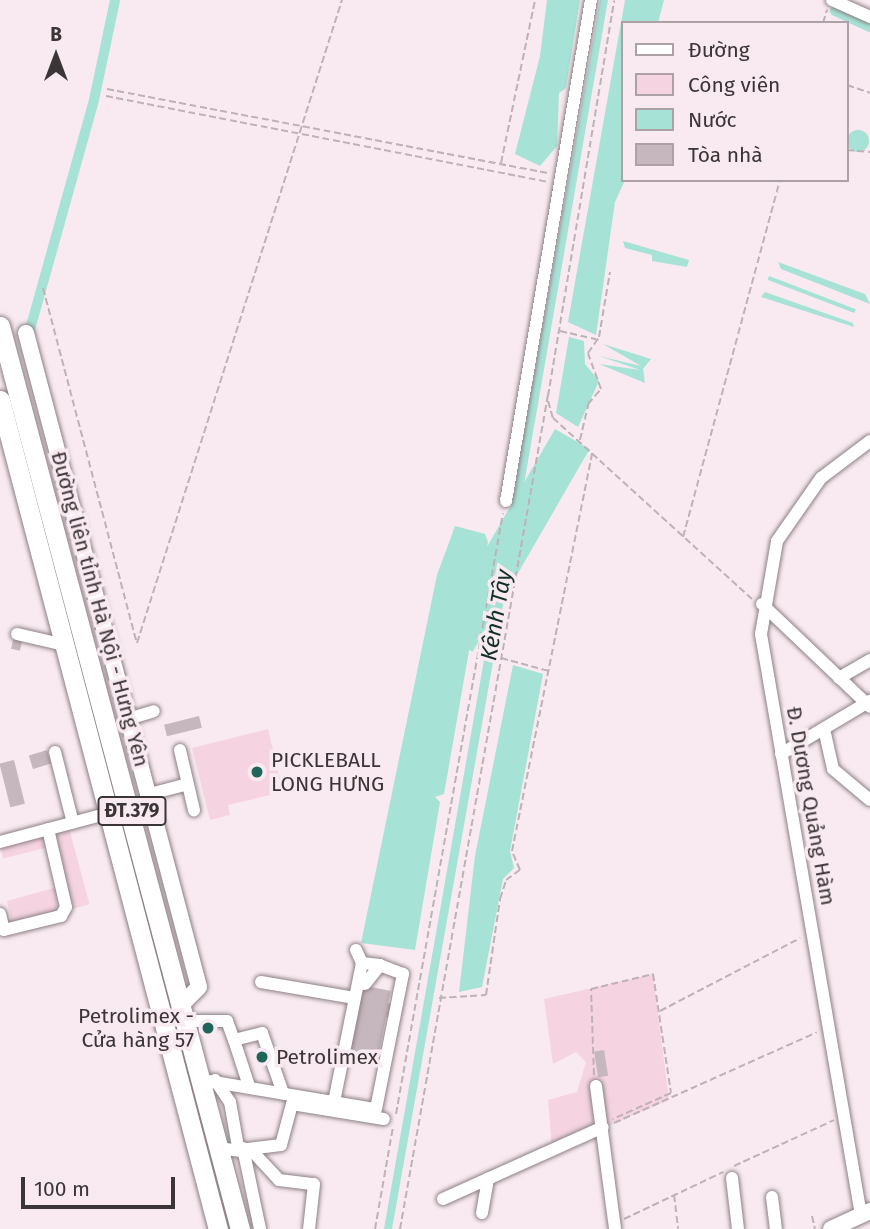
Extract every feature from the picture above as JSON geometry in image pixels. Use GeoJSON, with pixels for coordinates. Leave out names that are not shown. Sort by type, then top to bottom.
{"type":"FeatureCollection","features":[{"type":"Feature","properties":{"kind":"highway","name":"Đường liên tỉnh Hà Nội - Hưng Yên"},"geometry":{"type":"LineString","coordinates":[[0,326],[11,367],[7,408],[65,645],[218,1229]]}},
{"type":"Feature","properties":{"kind":"highway","name":"Đường liên tỉnh Hà Nội - Hưng Yên"},"geometry":{"type":"LineString","coordinates":[[7,408],[55,528],[117,722],[184,1013],[208,1080],[237,1148],[240,1229]]}},
{"type":"Feature","properties":{"kind":"highway"},"geometry":{"type":"LineString","coordinates":[[108,806],[134,796]]}},
{"type":"Feature","properties":{"kind":"main road"},"geometry":{"type":"LineString","coordinates":[[26,333],[74,523],[117,722]]}},
{"type":"Feature","properties":{"kind":"main road"},"geometry":{"type":"LineString","coordinates":[[7,408],[37,380]]}},
{"type":"Feature","properties":{"kind":"main road"},"geometry":{"type":"LineString","coordinates":[[55,528],[74,523]]}},
{"type":"Feature","properties":{"kind":"main road","name":"Đ. Dương Quảng Hàm"},"geometry":{"type":"LineString","coordinates":[[831,1229],[866,1213]]}},
{"type":"Feature","properties":{"kind":"street"},"geometry":{"type":"LineString","coordinates":[[506,501],[591,0]]}},
{"type":"Feature","properties":{"kind":"street"},"geometry":{"type":"LineString","coordinates":[[832,0],[870,17]]}},
{"type":"Feature","properties":{"kind":"street","name":"Đ. Dương Quảng Hàm"},"geometry":{"type":"LineString","coordinates":[[866,1213],[827,1028],[764,658],[762,604],[777,541],[800,504],[821,478],[870,441]]}},
{"type":"Feature","properties":{"kind":"street"},"geometry":{"type":"LineString","coordinates":[[762,604],[869,704],[782,754]]}},
{"type":"Feature","properties":{"kind":"street"},"geometry":{"type":"LineString","coordinates":[[17,634],[65,645]]}},
{"type":"Feature","properties":{"kind":"street"},"geometry":{"type":"LineString","coordinates":[[839,678],[870,660]]}},
{"type":"Feature","properties":{"kind":"street"},"geometry":{"type":"LineString","coordinates":[[117,722],[154,711]]}},
{"type":"Feature","properties":{"kind":"street"},"geometry":{"type":"LineString","coordinates":[[824,729],[833,769],[870,800]]}},
{"type":"Feature","properties":{"kind":"street"},"geometry":{"type":"LineString","coordinates":[[180,750],[194,810]]}},
{"type":"Feature","properties":{"kind":"street"},"geometry":{"type":"LineString","coordinates":[[55,752],[73,822]]}},
{"type":"Feature","properties":{"kind":"street"},"geometry":{"type":"LineString","coordinates":[[134,796],[188,784]]}},
{"type":"Feature","properties":{"kind":"street"},"geometry":{"type":"LineString","coordinates":[[0,842],[73,822],[108,806]]}},
{"type":"Feature","properties":{"kind":"street"},"geometry":{"type":"LineString","coordinates":[[0,914],[2,930],[61,916],[66,907],[48,829]]}},
{"type":"Feature","properties":{"kind":"street"},"geometry":{"type":"LineString","coordinates":[[334,1101],[362,963],[356,950]]}},
{"type":"Feature","properties":{"kind":"street"},"geometry":{"type":"LineString","coordinates":[[208,1080],[376,1109],[403,974],[380,965],[362,963]]}},
{"type":"Feature","properties":{"kind":"street"},"geometry":{"type":"LineString","coordinates":[[365,985],[380,965]]}},
{"type":"Feature","properties":{"kind":"street"},"geometry":{"type":"LineString","coordinates":[[261,982],[355,998]]}},
{"type":"Feature","properties":{"kind":"street"},"geometry":{"type":"LineString","coordinates":[[184,1013],[227,1021],[249,1086]]}},
{"type":"Feature","properties":{"kind":"street"},"geometry":{"type":"LineString","coordinates":[[234,1040],[262,1033],[284,1093]]}},
{"type":"Feature","properties":{"kind":"street"},"geometry":{"type":"LineString","coordinates":[[596,1086],[615,1229]]}},
{"type":"Feature","properties":{"kind":"street"},"geometry":{"type":"LineString","coordinates":[[237,1148],[281,1144],[292,1104],[384,1119]]}},
{"type":"Feature","properties":{"kind":"street"},"geometry":{"type":"LineString","coordinates":[[443,1199],[603,1125]]}},
{"type":"Feature","properties":{"kind":"street"},"geometry":{"type":"LineString","coordinates":[[237,1148],[260,1229]]}},
{"type":"Feature","properties":{"kind":"street"},"geometry":{"type":"LineString","coordinates":[[237,1148],[279,1180],[314,1184],[309,1229]]}},
{"type":"Feature","properties":{"kind":"street"},"geometry":{"type":"LineString","coordinates":[[732,1178],[738,1229]]}},
{"type":"Feature","properties":{"kind":"street"},"geometry":{"type":"LineString","coordinates":[[482,1213],[488,1179]]}},
{"type":"Feature","properties":{"kind":"street"},"geometry":{"type":"LineString","coordinates":[[772,1197],[776,1229]]}},
{"type":"Feature","properties":{"kind":"path"},"geometry":{"type":"LineString","coordinates":[[43,288],[137,643],[342,0]]}},
{"type":"Feature","properties":{"kind":"path"},"geometry":{"type":"LineString","coordinates":[[501,164],[535,0]]}},
{"type":"Feature","properties":{"kind":"path"},"geometry":{"type":"LineString","coordinates":[[400,1229],[548,395],[614,0]]}},
{"type":"Feature","properties":{"kind":"path"},"geometry":{"type":"LineString","coordinates":[[849,86],[870,93]]}},
{"type":"Feature","properties":{"kind":"path"},"geometry":{"type":"LineString","coordinates":[[107,89],[501,164],[560,180]]}},
{"type":"Feature","properties":{"kind":"path"},"geometry":{"type":"LineString","coordinates":[[106,96],[560,180]]}},
{"type":"Feature","properties":{"kind":"path"},"geometry":{"type":"LineString","coordinates":[[849,150],[870,152]]}},
{"type":"Feature","properties":{"kind":"path"},"geometry":{"type":"LineString","coordinates":[[682,537],[779,182]]}},
{"type":"Feature","properties":{"kind":"path"},"geometry":{"type":"LineString","coordinates":[[580,440],[588,404],[601,389],[587,361],[597,339],[610,272]]}},
{"type":"Feature","properties":{"kind":"path"},"geometry":{"type":"LineString","coordinates":[[558,331],[597,339]]}},
{"type":"Feature","properties":{"kind":"path"},"geometry":{"type":"LineString","coordinates":[[548,395],[553,418],[594,450],[682,537],[762,604]]}},
{"type":"Feature","properties":{"kind":"path"},"geometry":{"type":"LineString","coordinates":[[439,998],[486,995],[500,899],[506,880],[520,870],[512,851],[594,450]]}},
{"type":"Feature","properties":{"kind":"path"},"geometry":{"type":"LineString","coordinates":[[375,1229],[506,501]]}},
{"type":"Feature","properties":{"kind":"path"},"geometry":{"type":"LineString","coordinates":[[500,658],[549,671]]}},
{"type":"Feature","properties":{"kind":"path"},"geometry":{"type":"LineString","coordinates":[[659,1012],[812,933]]}},
{"type":"Feature","properties":{"kind":"path"},"geometry":{"type":"LineString","coordinates":[[596,1086],[591,989],[653,974],[671,1093],[603,1125]]}},
{"type":"Feature","properties":{"kind":"path"},"geometry":{"type":"LineString","coordinates":[[603,1125],[827,1028]]}},
{"type":"Feature","properties":{"kind":"path"},"geometry":{"type":"LineString","coordinates":[[674,1195],[678,1229]]}},
{"type":"Feature","properties":{"kind":"path"},"geometry":{"type":"LineString","coordinates":[[812,1216],[815,1229]]}},
{"type":"Feature","properties":{"kind":"green space"},"geometry":{"type":"Polygon","coordinates":[[[268,729],[283,792],[228,805],[230,815],[210,820],[192,748],[268,729]]]}},
{"type":"Feature","properties":{"kind":"green space"},"geometry":{"type":"Polygon","coordinates":[[[116,809],[121,813],[230,1229],[225,1229],[116,809]]]}},
{"type":"Feature","properties":{"kind":"green space"},"geometry":{"type":"Polygon","coordinates":[[[69,828],[89,904],[71,909],[51,833],[69,828]]]}},
{"type":"Feature","properties":{"kind":"green space"},"geometry":{"type":"Polygon","coordinates":[[[43,832],[47,848],[3,858],[0,843],[43,832]]]}},
{"type":"Feature","properties":{"kind":"green space"},"geometry":{"type":"Polygon","coordinates":[[[57,887],[56,911],[12,923],[7,901],[57,887]]]}},
{"type":"Feature","properties":{"kind":"green space"},"geometry":{"type":"Polygon","coordinates":[[[653,974],[669,1100],[552,1150],[548,1100],[577,1092],[586,1062],[576,1052],[553,1064],[544,999],[653,974]]]}},
{"type":"Feature","properties":{"kind":"water"},"geometry":{"type":"Polygon","coordinates":[[[547,0],[580,0],[566,88],[559,93],[557,146],[540,166],[515,154],[540,56],[547,0]]]}},
{"type":"Feature","properties":{"kind":"water","name":"Kênh Tây"},"geometry":{"type":"Polygon","coordinates":[[[600,0],[608,0],[500,623],[392,1229],[384,1229],[600,0]]]}},
{"type":"Feature","properties":{"kind":"water"},"geometry":{"type":"Polygon","coordinates":[[[625,0],[664,0],[659,21],[622,21],[624,182],[615,202],[596,335],[568,322],[625,0]]]}},
{"type":"Feature","properties":{"kind":"water"},"geometry":{"type":"Polygon","coordinates":[[[858,130],[866,133],[866,149],[858,152],[850,149],[850,133],[858,130]]]}},
{"type":"Feature","properties":{"kind":"water"},"geometry":{"type":"Polygon","coordinates":[[[623,241],[689,260],[687,267],[652,261],[652,255],[625,248],[623,241]]]}},
{"type":"Feature","properties":{"kind":"water"},"geometry":{"type":"Polygon","coordinates":[[[778,262],[865,294],[870,304],[781,269],[778,262]]]}},
{"type":"Feature","properties":{"kind":"water"},"geometry":{"type":"Polygon","coordinates":[[[769,276],[856,309],[854,313],[768,280],[769,276]]]}},
{"type":"Feature","properties":{"kind":"water"},"geometry":{"type":"Polygon","coordinates":[[[765,292],[853,323],[854,327],[761,297],[765,292]]]}},
{"type":"Feature","properties":{"kind":"water"},"geometry":{"type":"Polygon","coordinates":[[[569,337],[584,341],[585,364],[599,381],[578,427],[556,413],[569,337]]]}},
{"type":"Feature","properties":{"kind":"water"},"geometry":{"type":"Polygon","coordinates":[[[603,344],[651,359],[643,369],[645,383],[599,364],[640,370],[599,356],[641,366],[603,344]]]}},
{"type":"Feature","properties":{"kind":"water"},"geometry":{"type":"Polygon","coordinates":[[[555,429],[590,449],[473,652],[438,632],[555,429]]]}},
{"type":"Feature","properties":{"kind":"water"},"geometry":{"type":"Polygon","coordinates":[[[455,526],[485,534],[488,542],[444,794],[435,797],[440,802],[415,950],[361,943],[437,575],[455,526]]]}},
{"type":"Feature","properties":{"kind":"water"},"geometry":{"type":"Polygon","coordinates":[[[513,665],[543,674],[510,851],[514,868],[503,879],[482,987],[459,992],[475,856],[513,665]]]}},
{"type":"Feature","properties":{"kind":"building"},"geometry":{"type":"Polygon","coordinates":[[[14,636],[23,638],[20,651],[11,649],[14,636]]]}},
{"type":"Feature","properties":{"kind":"building"},"geometry":{"type":"Polygon","coordinates":[[[199,716],[202,728],[167,736],[164,725],[199,716]]]}},
{"type":"Feature","properties":{"kind":"building"},"geometry":{"type":"Polygon","coordinates":[[[47,750],[51,763],[33,769],[29,756],[47,750]]]}},
{"type":"Feature","properties":{"kind":"building"},"geometry":{"type":"Polygon","coordinates":[[[14,760],[25,804],[10,807],[0,763],[14,760]]]}},
{"type":"Feature","properties":{"kind":"building"},"geometry":{"type":"Polygon","coordinates":[[[362,985],[391,991],[388,1003],[395,1005],[393,1018],[386,1017],[378,1057],[349,1052],[362,985]]]}},
{"type":"Feature","properties":{"kind":"building"},"geometry":{"type":"Polygon","coordinates":[[[604,1050],[608,1076],[598,1077],[594,1052],[604,1050]]]}},
{"type":"Feature","properties":{"kind":"waterway"},"geometry":{"type":"LineString","coordinates":[[29,333],[94,100],[115,0]]}},
{"type":"Feature","properties":{"kind":"waterway"},"geometry":{"type":"LineString","coordinates":[[835,11],[870,27]]}},
{"type":"Feature","properties":{"kind":"place","name":"PICKLEBALL LONG HƯNG"},"geometry":{"type":"Point","coordinates":[257,772]}},
{"type":"Feature","properties":{"kind":"place","name":"Petrolimex - Cửa hàng 57"},"geometry":{"type":"Point","coordinates":[208,1028]}},
{"type":"Feature","properties":{"kind":"place","name":"Petrolimex"},"geometry":{"type":"Point","coordinates":[262,1057]}}]}
